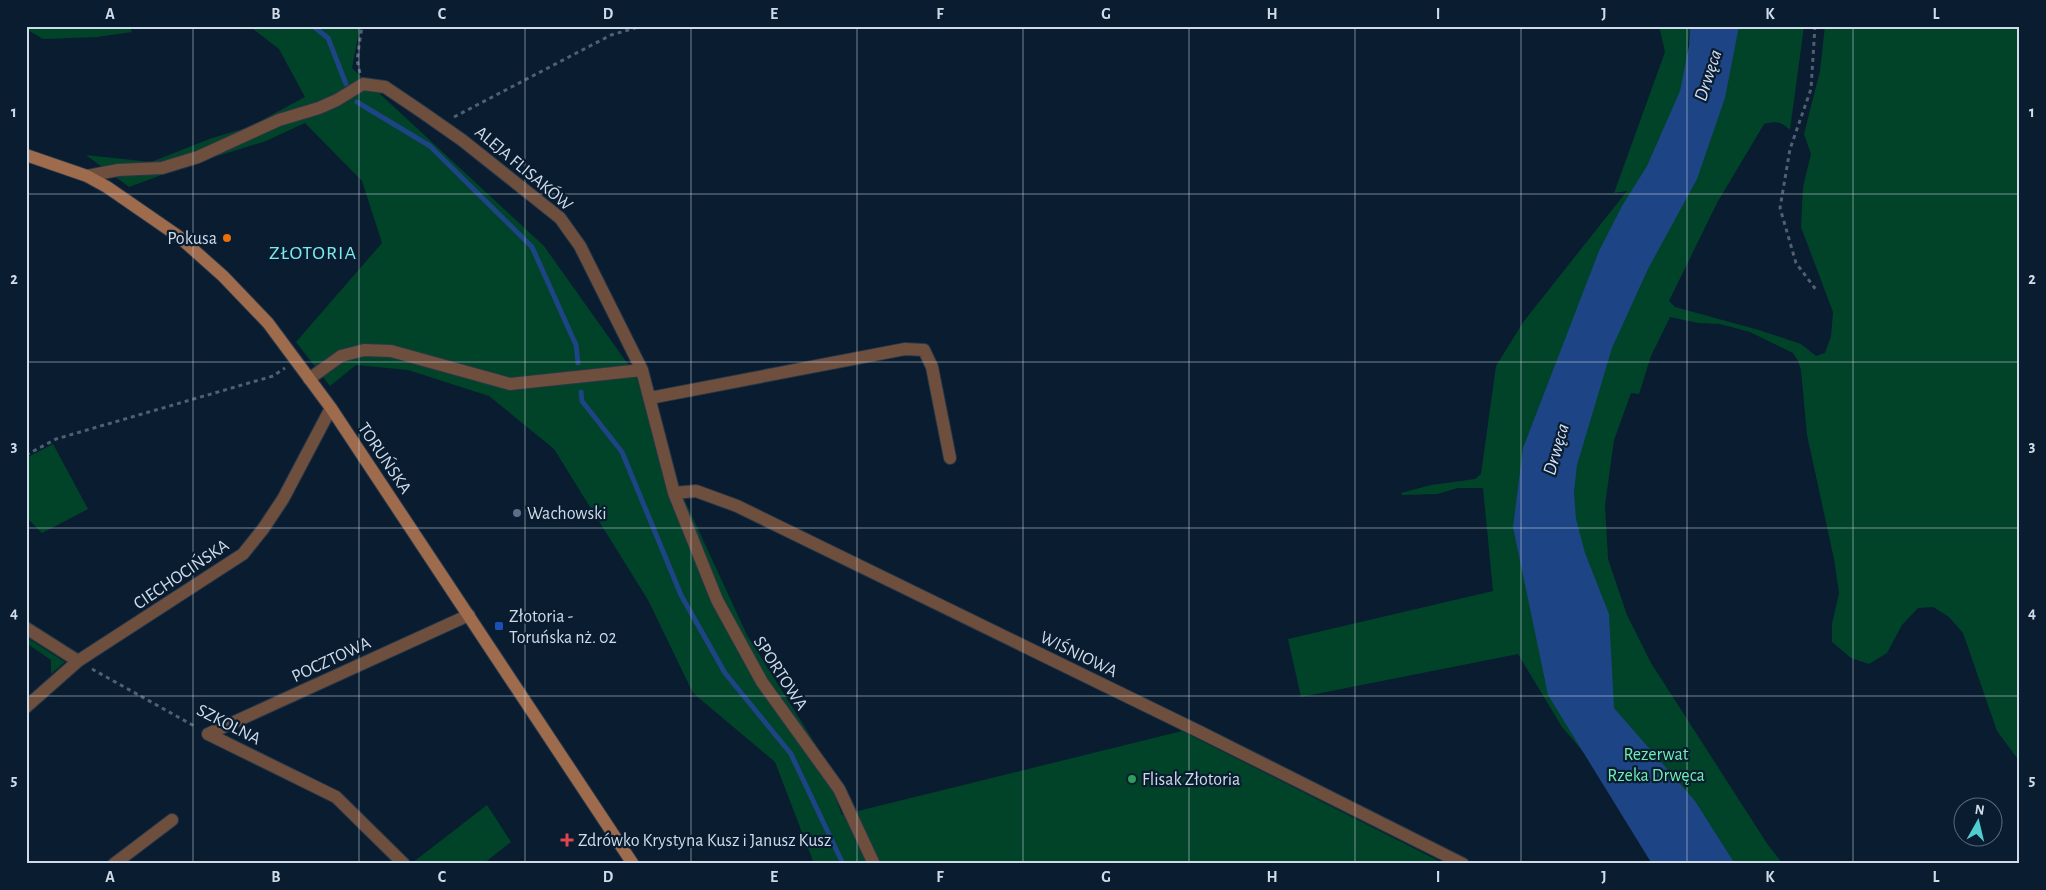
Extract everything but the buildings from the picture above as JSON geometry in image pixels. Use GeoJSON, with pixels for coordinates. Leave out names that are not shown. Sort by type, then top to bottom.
{"type":"FeatureCollection","features":[{"type":"Feature","properties":{"kind":"main road","name":"TORUŃSKA"},"geometry":{"type":"LineString","coordinates":[[26,155],[87,176],[107,187],[178,236],[223,276],[268,323],[331,408],[633,864]]}},
{"type":"Feature","properties":{"kind":"street","name":"ALEJA FLISAKÓW"},"geometry":{"type":"LineString","coordinates":[[363,84],[385,87],[440,124],[560,218],[580,246],[642,370],[674,493]]}},
{"type":"Feature","properties":{"kind":"street"},"geometry":{"type":"LineString","coordinates":[[87,176],[118,170],[162,168],[198,157],[279,120],[338,100],[363,84]]}},
{"type":"Feature","properties":{"kind":"street"},"geometry":{"type":"LineString","coordinates":[[650,398],[905,349],[924,350],[932,367],[950,458]]}},
{"type":"Feature","properties":{"kind":"street"},"geometry":{"type":"LineString","coordinates":[[309,379],[340,356],[364,350],[391,352],[510,384],[642,370]]}},
{"type":"Feature","properties":{"kind":"street","name":"CIECHOCIŃSKA"},"geometry":{"type":"LineString","coordinates":[[26,707],[78,661],[243,554],[263,530],[283,499],[331,408]]}},
{"type":"Feature","properties":{"kind":"street","name":"WIŚNIOWA"},"geometry":{"type":"LineString","coordinates":[[674,493],[696,491],[737,506],[1202,733],[1464,864]]}},
{"type":"Feature","properties":{"kind":"street","name":"SPORTOWA"},"geometry":{"type":"LineString","coordinates":[[674,493],[717,600],[762,682],[839,789],[874,864]]}},
{"type":"Feature","properties":{"kind":"street","name":"POCZTOWA"},"geometry":{"type":"LineString","coordinates":[[208,734],[469,615]]}},
{"type":"Feature","properties":{"kind":"street"},"geometry":{"type":"LineString","coordinates":[[26,628],[78,661]]}},
{"type":"Feature","properties":{"kind":"street","name":"SZKOLNA"},"geometry":{"type":"LineString","coordinates":[[208,734],[336,797],[404,864]]}},
{"type":"Feature","properties":{"kind":"street"},"geometry":{"type":"LineString","coordinates":[[114,864],[172,820]]}},
{"type":"Feature","properties":{"kind":"path"},"geometry":{"type":"LineString","coordinates":[[362,26],[357,60],[363,84]]}},
{"type":"Feature","properties":{"kind":"path"},"geometry":{"type":"LineString","coordinates":[[440,124],[611,34],[642,26]]}},
{"type":"Feature","properties":{"kind":"path"},"geometry":{"type":"LineString","coordinates":[[1814,26],[1811,89],[1790,149],[1780,208],[1796,263],[1817,291]]}},
{"type":"Feature","properties":{"kind":"path"},"geometry":{"type":"LineString","coordinates":[[26,455],[56,439],[274,376],[296,360]]}},
{"type":"Feature","properties":{"kind":"path","name":"SZKOLNA"},"geometry":{"type":"LineString","coordinates":[[78,661],[208,734]]}},
{"type":"Feature","properties":{"kind":"green space"},"geometry":{"type":"Polygon","coordinates":[[[26,26],[129,26],[132,32],[97,37],[43,39],[26,29],[26,26]]]}},
{"type":"Feature","properties":{"kind":"green space"},"geometry":{"type":"Polygon","coordinates":[[[249,26],[360,26],[352,68],[544,246],[637,377],[664,471],[685,501],[747,635],[816,745],[842,815],[1182,731],[1445,864],[809,864],[813,861],[775,762],[693,693],[648,600],[554,449],[489,396],[408,370],[356,365],[330,386],[296,342],[382,243],[362,181],[305,123],[266,141],[189,165],[129,187],[86,155],[151,162],[212,138],[249,127],[305,97],[279,49],[249,26]]]}},
{"type":"Feature","properties":{"kind":"green space","name":"Rezerwat Rzeka Drwęca"},"geometry":{"type":"Polygon","coordinates":[[[1659,26],[1690,26],[1687,55],[1695,26],[1804,26],[1790,130],[1778,122],[1764,124],[1717,203],[1669,301],[1675,307],[1759,330],[1801,344],[1816,356],[1825,353],[1831,336],[1833,312],[1801,227],[1803,187],[1811,154],[1804,134],[1820,71],[1825,26],[2020,26],[2020,762],[1997,731],[1963,633],[1949,617],[1933,607],[1918,608],[1902,625],[1887,653],[1869,664],[1851,658],[1832,642],[1832,624],[1839,593],[1834,559],[1807,435],[1801,370],[1793,353],[1750,332],[1720,324],[1698,323],[1670,317],[1651,356],[1639,394],[1631,393],[1614,440],[1605,505],[1608,559],[1627,615],[1651,663],[1768,845],[1783,864],[1665,864],[1601,773],[1562,727],[1518,654],[1301,697],[1288,639],[1493,591],[1483,488],[1458,488],[1437,494],[1402,495],[1401,493],[1431,485],[1475,479],[1481,474],[1496,366],[1524,321],[1627,191],[1614,193],[1665,52],[1659,26]]]}},
{"type":"Feature","properties":{"kind":"green space"},"geometry":{"type":"Polygon","coordinates":[[[53,444],[88,509],[42,533],[26,517],[26,458],[53,444]]]}},
{"type":"Feature","properties":{"kind":"green space"},"geometry":{"type":"Polygon","coordinates":[[[26,637],[65,662],[51,674],[51,660],[26,643],[26,637]]]}},
{"type":"Feature","properties":{"kind":"green space"},"geometry":{"type":"Polygon","coordinates":[[[487,805],[511,842],[483,864],[412,863],[487,805]]]}},
{"type":"Feature","properties":{"kind":"water","name":"Drwęca"},"geometry":{"type":"Polygon","coordinates":[[[1690,26],[1739,26],[1725,98],[1697,179],[1648,269],[1612,348],[1577,465],[1574,492],[1576,519],[1585,553],[1609,614],[1614,708],[1695,801],[1735,864],[1652,864],[1548,695],[1513,527],[1523,448],[1599,251],[1622,206],[1647,166],[1680,91],[1689,46],[1690,26]]]}},
{"type":"Feature","properties":{"kind":"waterway"},"geometry":{"type":"LineString","coordinates":[[313,26],[328,38],[346,84]]}},
{"type":"Feature","properties":{"kind":"waterway"},"geometry":{"type":"LineString","coordinates":[[357,102],[430,146],[532,247],[576,345],[578,363]]}},
{"type":"Feature","properties":{"kind":"waterway"},"geometry":{"type":"LineString","coordinates":[[581,392],[582,401],[622,452],[681,595],[725,673],[791,754],[843,864]]}},
{"type":"Feature","properties":{"kind":"place","name":"Pokusa"},"geometry":{"type":"Point","coordinates":[227,238]}},
{"type":"Feature","properties":{"kind":"place","name":"Wachowski"},"geometry":{"type":"Point","coordinates":[517,513]}},
{"type":"Feature","properties":{"kind":"place","name":"Złotoria - Toruńska nż. 02"},"geometry":{"type":"Point","coordinates":[499,626]}},
{"type":"Feature","properties":{"kind":"place","name":"Flisak Złotoria"},"geometry":{"type":"Point","coordinates":[1132,779]}},
{"type":"Feature","properties":{"kind":"place","name":"Zdrówko Krystyna Kusz i Janusz Kusz"},"geometry":{"type":"Point","coordinates":[567,840]}},
{"type":"Feature","properties":{"kind":"district","name":"ZŁOTORIA"},"geometry":{"type":"Point","coordinates":[313,252]}}]}
